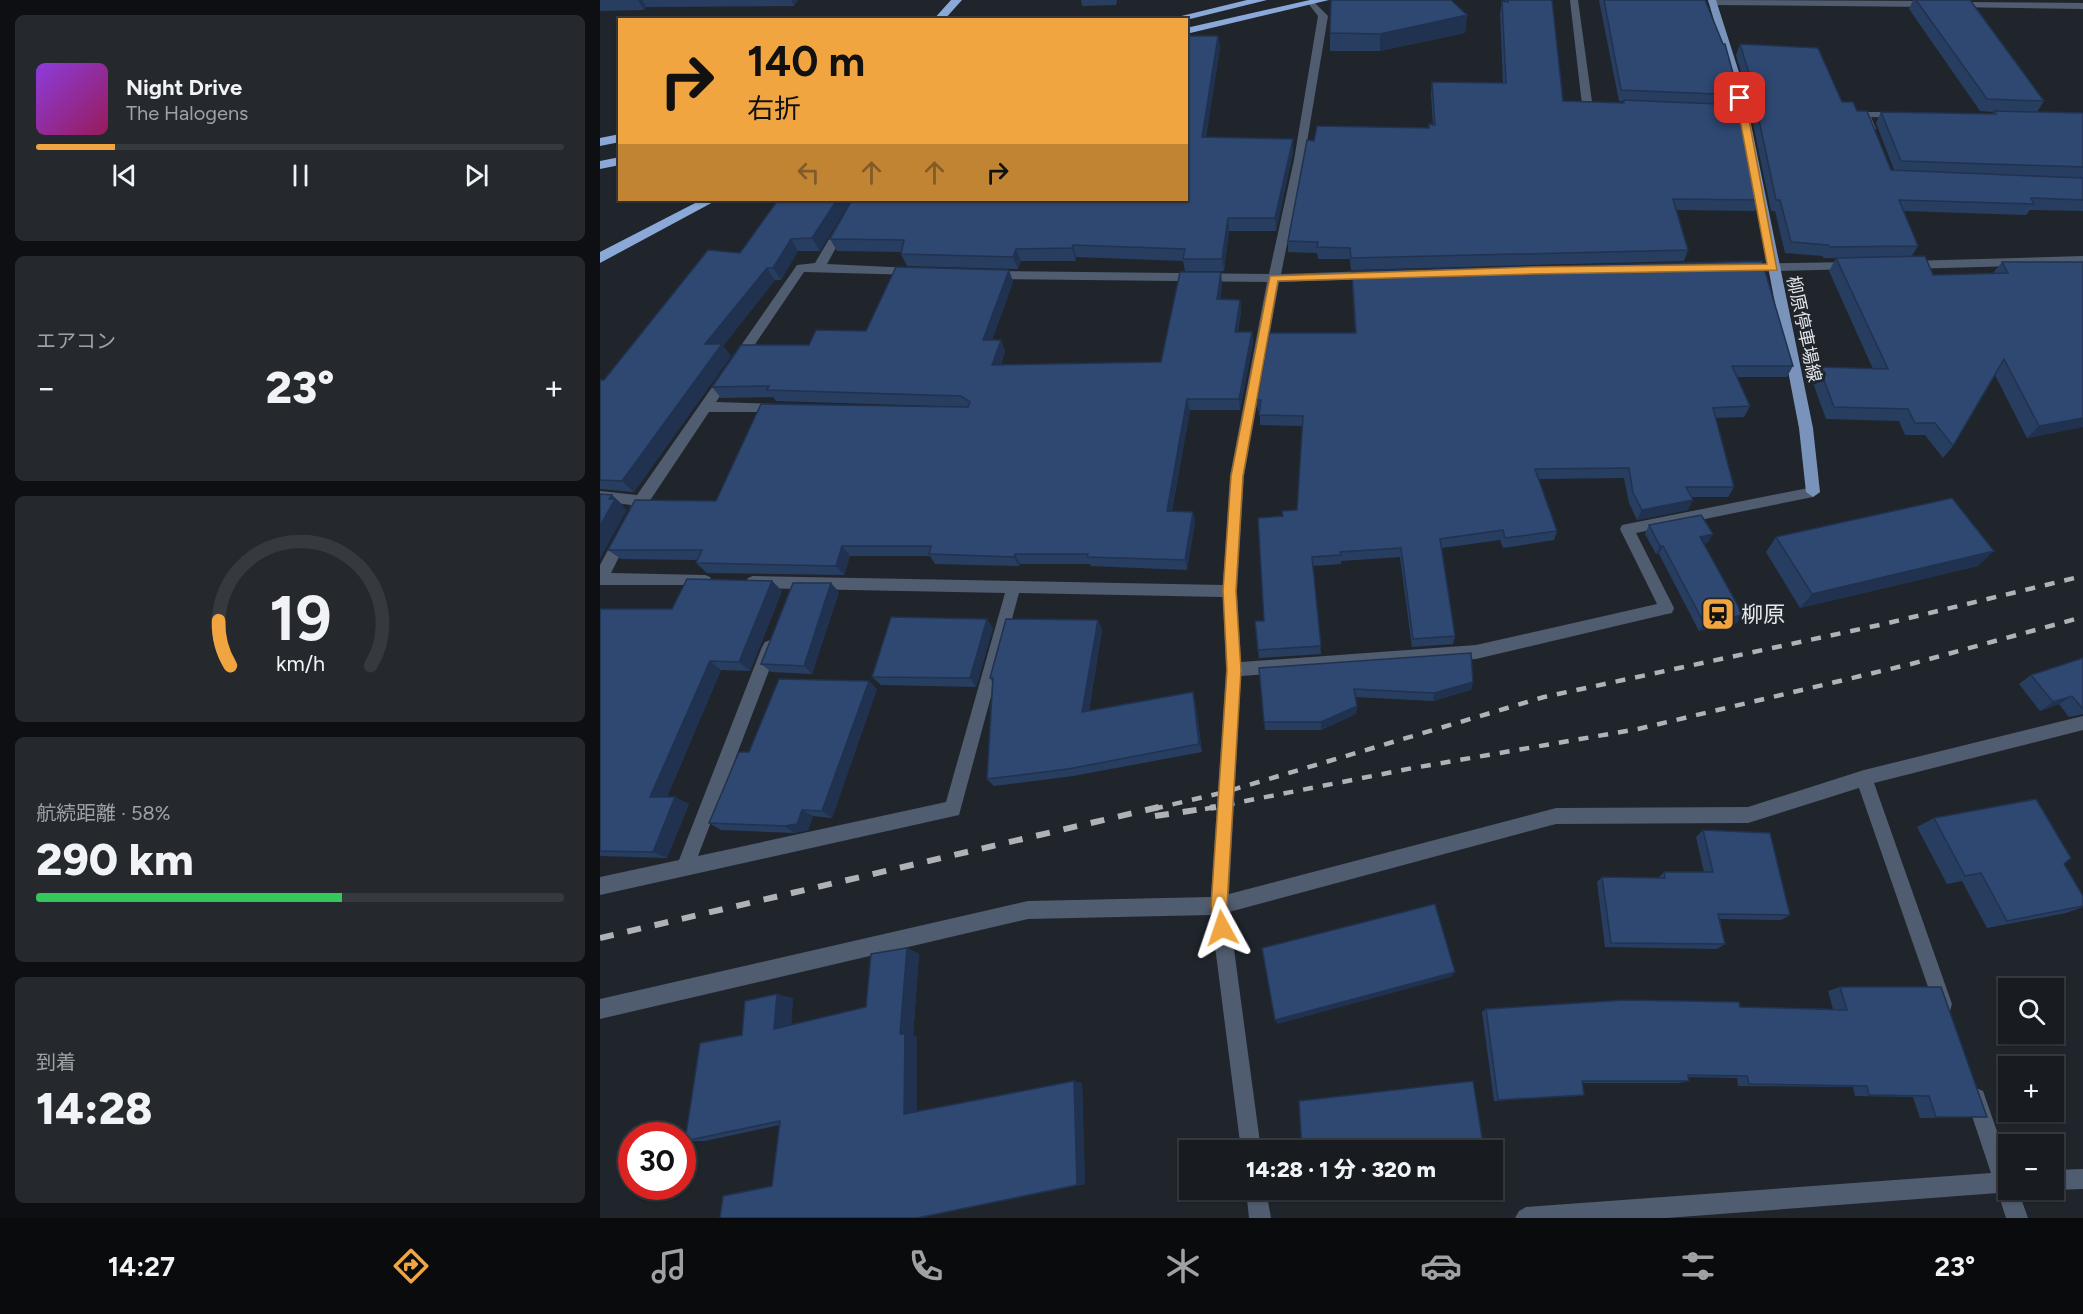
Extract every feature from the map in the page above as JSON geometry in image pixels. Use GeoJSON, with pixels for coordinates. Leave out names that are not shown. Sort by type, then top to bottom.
{"type":"FeatureCollection","features":[{"type":"Feature","properties":{"kind":"highway"},"geometry":{"type":"LineString","coordinates":[[940,18],[957,0]]}},
{"type":"Feature","properties":{"kind":"highway"},"geometry":{"type":"LineString","coordinates":[[1179,18],[1262,0]]}},
{"type":"Feature","properties":{"kind":"highway"},"geometry":{"type":"LineString","coordinates":[[1188,30],[1318,2]]}},
{"type":"Feature","properties":{"kind":"highway"},"geometry":{"type":"LineString","coordinates":[[600,142],[618,138]]}},
{"type":"Feature","properties":{"kind":"highway"},"geometry":{"type":"LineString","coordinates":[[600,165],[618,161]]}},
{"type":"Feature","properties":{"kind":"highway"},"geometry":{"type":"LineString","coordinates":[[600,258],[698,203]]}},
{"type":"Feature","properties":{"kind":"main road","name":"柳原停車場線"},"geometry":{"type":"LineString","coordinates":[[1712,1],[1743,111],[1806,428],[1813,492]]}},
{"type":"Feature","properties":{"kind":"street"},"geometry":{"type":"LineString","coordinates":[[1574,0],[1587,105],[1611,106]]}},
{"type":"Feature","properties":{"kind":"street"},"geometry":{"type":"LineString","coordinates":[[2079,0],[2083,6]]}},
{"type":"Feature","properties":{"kind":"street"},"geometry":{"type":"LineString","coordinates":[[1712,1],[2083,6]]}},
{"type":"Feature","properties":{"kind":"street"},"geometry":{"type":"LineString","coordinates":[[1250,1140],[1219,906],[1234,670],[1230,591],[1237,476],[1274,278],[1299,160],[1323,16],[1318,2]]}},
{"type":"Feature","properties":{"kind":"street"},"geometry":{"type":"LineString","coordinates":[[1731,110],[1743,111]]}},
{"type":"Feature","properties":{"kind":"street"},"geometry":{"type":"LineString","coordinates":[[1873,135],[1865,114],[1911,115]]}},
{"type":"Feature","properties":{"kind":"street"},"geometry":{"type":"LineString","coordinates":[[819,267],[855,201]]}},
{"type":"Feature","properties":{"kind":"street"},"geometry":{"type":"LineString","coordinates":[[1899,265],[2083,261]]}},
{"type":"Feature","properties":{"kind":"street"},"geometry":{"type":"LineString","coordinates":[[1727,268],[1865,266]]}},
{"type":"Feature","properties":{"kind":"street"},"geometry":{"type":"LineString","coordinates":[[715,581],[600,579],[641,501],[801,268],[921,273]]}},
{"type":"Feature","properties":{"kind":"street"},"geometry":{"type":"LineString","coordinates":[[979,275],[1274,278],[1379,275]]}},
{"type":"Feature","properties":{"kind":"street"},"geometry":{"type":"LineString","coordinates":[[705,407],[788,409]]}},
{"type":"Feature","properties":{"kind":"street"},"geometry":{"type":"LineString","coordinates":[[1234,670],[1476,652],[1667,608],[1627,529],[1813,492]]}},
{"type":"Feature","properties":{"kind":"street"},"geometry":{"type":"LineString","coordinates":[[600,496],[641,501]]}},
{"type":"Feature","properties":{"kind":"street"},"geometry":{"type":"LineString","coordinates":[[738,581],[1230,591]]}},
{"type":"Feature","properties":{"kind":"street"},"geometry":{"type":"LineString","coordinates":[[787,604],[795,582]]}},
{"type":"Feature","properties":{"kind":"street"},"geometry":{"type":"LineString","coordinates":[[600,885],[953,809],[1014,586]]}},
{"type":"Feature","properties":{"kind":"street"},"geometry":{"type":"LineString","coordinates":[[685,868],[778,626]]}},
{"type":"Feature","properties":{"kind":"street"},"geometry":{"type":"LineString","coordinates":[[600,1009],[1028,910],[1219,906],[1556,816],[1748,814],[1864,778],[2083,723]]}},
{"type":"Feature","properties":{"kind":"street"},"geometry":{"type":"LineString","coordinates":[[1864,778],[1951,1025]]}},
{"type":"Feature","properties":{"kind":"street"},"geometry":{"type":"LineString","coordinates":[[1970,1081],[1998,1157]]}},
{"type":"Feature","properties":{"kind":"street"},"geometry":{"type":"LineString","coordinates":[[2064,1180],[2083,1179]]}},
{"type":"Feature","properties":{"kind":"street"},"geometry":{"type":"LineString","coordinates":[[1526,1218],[1998,1183]]}},
{"type":"Feature","properties":{"kind":"street"},"geometry":{"type":"LineString","coordinates":[[1257,1200],[1260,1218]]}},
{"type":"Feature","properties":{"kind":"street"},"geometry":{"type":"LineString","coordinates":[[2012,1200],[2017,1218]]}},
{"type":"Feature","properties":{"kind":"building"},"geometry":{"type":"Polygon","coordinates":[[[1331,0],[1451,0],[1467,15],[1380,34],[1330,33],[1331,0]]]}},
{"type":"Feature","properties":{"kind":"building"},"geometry":{"type":"Polygon","coordinates":[[[1508,0],[1552,0],[1563,101],[1624,103],[1624,100],[1741,105],[1760,200],[1673,199],[1688,250],[1351,258],[1350,248],[1317,247],[1318,242],[1288,241],[1307,140],[1314,141],[1317,126],[1429,128],[1429,124],[1435,125],[1432,82],[1506,83],[1502,1],[1508,2],[1508,0]]]}},
{"type":"Feature","properties":{"kind":"building"},"geometry":{"type":"Polygon","coordinates":[[[1604,0],[1705,0],[1723,44],[1725,44],[1739,95],[1621,90],[1604,0]]]}},
{"type":"Feature","properties":{"kind":"building"},"geometry":{"type":"Polygon","coordinates":[[[1916,0],[1970,0],[2044,101],[1987,99],[1916,0]]]}},
{"type":"Feature","properties":{"kind":"building"},"geometry":{"type":"Polygon","coordinates":[[[1188,36],[1218,36],[1202,137],[1293,139],[1275,218],[1228,218],[1222,259],[1183,259],[1185,249],[1073,245],[1072,248],[1016,249],[1013,257],[901,254],[904,240],[830,239],[851,201],[1188,201],[1188,36]]]}},
{"type":"Feature","properties":{"kind":"building"},"geometry":{"type":"Polygon","coordinates":[[[1740,44],[1818,48],[1842,102],[1853,102],[1857,111],[1867,111],[1891,170],[2083,178],[2083,200],[2031,198],[2034,204],[1899,200],[1918,246],[1830,247],[1791,242],[1780,200],[1776,200],[1749,73],[1740,44]]]}},
{"type":"Feature","properties":{"kind":"building"},"geometry":{"type":"Polygon","coordinates":[[[1994,111],[2083,113],[2083,167],[1901,161],[1881,112],[1996,114],[1994,111]]]}},
{"type":"Feature","properties":{"kind":"building"},"geometry":{"type":"Polygon","coordinates":[[[777,201],[836,201],[812,238],[791,239],[773,268],[767,268],[705,344],[722,344],[622,481],[600,480],[600,380],[604,380],[708,250],[740,253],[777,201]]]}},
{"type":"Feature","properties":{"kind":"building"},"geometry":{"type":"Polygon","coordinates":[[[1925,256],[1933,275],[2008,273],[2002,262],[2083,262],[2083,418],[2039,426],[2004,359],[1953,446],[1935,423],[1915,423],[1908,409],[1834,407],[1819,367],[1888,369],[1836,258],[1925,256]]]}},
{"type":"Feature","properties":{"kind":"building"},"geometry":{"type":"Polygon","coordinates":[[[1762,261],[1793,366],[1732,366],[1750,406],[1713,408],[1734,487],[1686,487],[1693,500],[1642,510],[1633,493],[1629,468],[1535,469],[1557,531],[1505,538],[1503,530],[1440,539],[1455,636],[1413,639],[1401,548],[1340,552],[1341,555],[1312,557],[1321,646],[1258,650],[1255,621],[1264,621],[1258,518],[1283,516],[1282,511],[1297,510],[1303,416],[1259,415],[1261,400],[1257,400],[1269,333],[1356,333],[1352,271],[1762,261]]]}},
{"type":"Feature","properties":{"kind":"building"},"geometry":{"type":"Polygon","coordinates":[[[896,267],[1009,270],[983,340],[1001,340],[992,365],[1161,362],[1180,272],[1221,272],[1217,299],[1240,300],[1235,332],[1252,332],[1239,399],[1187,399],[1167,511],[1193,512],[1185,560],[1087,557],[1088,554],[1015,554],[1014,557],[929,554],[931,546],[842,546],[836,566],[696,563],[702,550],[608,550],[635,500],[716,501],[761,404],[968,407],[970,402],[961,396],[767,390],[769,386],[712,387],[741,345],[809,345],[816,330],[866,331],[896,267]]]}},
{"type":"Feature","properties":{"kind":"building"},"geometry":{"type":"Polygon","coordinates":[[[600,494],[612,495],[609,499],[615,499],[600,526],[600,494]]]}},
{"type":"Feature","properties":{"kind":"building"},"geometry":{"type":"Polygon","coordinates":[[[1952,498],[1994,551],[1812,594],[1776,537],[1952,498]]]}},
{"type":"Feature","properties":{"kind":"building"},"geometry":{"type":"Polygon","coordinates":[[[1701,515],[1713,534],[1700,537],[1743,615],[1704,623],[1663,546],[1660,546],[1649,525],[1701,515]]]}},
{"type":"Feature","properties":{"kind":"building"},"geometry":{"type":"Polygon","coordinates":[[[687,579],[772,581],[739,662],[710,661],[650,797],[675,797],[653,852],[600,851],[600,609],[672,609],[687,579]]]}},
{"type":"Feature","properties":{"kind":"building"},"geometry":{"type":"Polygon","coordinates":[[[793,583],[831,583],[804,666],[761,664],[793,583]]]}},
{"type":"Feature","properties":{"kind":"building"},"geometry":{"type":"Polygon","coordinates":[[[891,617],[987,619],[970,678],[872,677],[891,617]]]}},
{"type":"Feature","properties":{"kind":"building"},"geometry":{"type":"Polygon","coordinates":[[[1006,619],[1098,620],[1082,712],[1193,692],[1199,744],[1068,769],[987,779],[993,678],[990,678],[1006,619]]]}},
{"type":"Feature","properties":{"kind":"building"},"geometry":{"type":"Polygon","coordinates":[[[1471,653],[1473,682],[1434,693],[1354,689],[1357,706],[1321,722],[1264,722],[1259,668],[1471,653]]]}},
{"type":"Feature","properties":{"kind":"building"},"geometry":{"type":"Polygon","coordinates":[[[2083,658],[2083,709],[2072,696],[2053,702],[2031,675],[2083,658]]]}},
{"type":"Feature","properties":{"kind":"building"},"geometry":{"type":"Polygon","coordinates":[[[779,679],[869,681],[822,811],[802,810],[797,824],[784,826],[709,823],[739,752],[749,752],[779,679]]]}},
{"type":"Feature","properties":{"kind":"building"},"geometry":{"type":"Polygon","coordinates":[[[2036,799],[2071,858],[2064,864],[2083,896],[2083,906],[2007,921],[1981,873],[1965,876],[1934,818],[2036,799]]]}},
{"type":"Feature","properties":{"kind":"building"},"geometry":{"type":"Polygon","coordinates":[[[1703,830],[1770,833],[1790,915],[1718,914],[1725,944],[1611,943],[1602,877],[1665,878],[1664,872],[1713,872],[1703,830]]]}},
{"type":"Feature","properties":{"kind":"building"},"geometry":{"type":"Polygon","coordinates":[[[1435,904],[1455,972],[1275,1020],[1262,948],[1435,904]]]}},
{"type":"Feature","properties":{"kind":"building"},"geometry":{"type":"Polygon","coordinates":[[[907,948],[900,1034],[905,1034],[904,1114],[1074,1081],[1077,1185],[917,1218],[720,1218],[723,1196],[772,1186],[780,1121],[696,1139],[696,1122],[688,1122],[700,1043],[742,1035],[745,1001],[777,994],[774,1029],[866,1007],[871,954],[907,948]]]}},
{"type":"Feature","properties":{"kind":"building"},"geometry":{"type":"Polygon","coordinates":[[[1840,987],[1941,987],[1987,1117],[1936,1117],[1929,1096],[1869,1095],[1867,1086],[1749,1084],[1747,1076],[1688,1075],[1689,1081],[1582,1081],[1584,1095],[1498,1100],[1486,1009],[1625,1000],[1739,1002],[1740,1007],[1847,1010],[1840,987]]]}},
{"type":"Feature","properties":{"kind":"building"},"geometry":{"type":"Polygon","coordinates":[[[1473,1081],[1482,1140],[1301,1140],[1299,1101],[1473,1081]]]}},
{"type":"Feature","properties":{"kind":"railway"},"geometry":{"type":"LineString","coordinates":[[1153,809],[1225,792],[1544,697],[1884,624],[2083,576]]}},
{"type":"Feature","properties":{"kind":"railway"},"geometry":{"type":"LineString","coordinates":[[1213,808],[1413,768],[1638,729],[1911,664],[2083,617]]}},
{"type":"Feature","properties":{"kind":"railway"},"geometry":{"type":"LineString","coordinates":[[600,938],[1159,807]]}},
{"type":"Feature","properties":{"kind":"railway"},"geometry":{"type":"LineString","coordinates":[[1155,816],[1213,808]]}},
{"type":"Feature","properties":{"kind":"railway"},"geometry":{"type":"LineString","coordinates":[[1205,809],[1213,808]]}},
{"type":"Feature","properties":{"kind":"place","name":"柳原"},"geometry":{"type":"Point","coordinates":[1718,614]}},
{"type":"Feature","properties":{"kind":"route"},"geometry":{"type":"LineString","coordinates":[[1222,928],[1219,906],[1234,670],[1230,591],[1237,476],[1274,278],[1531,270],[1773,268],[1740,98]]}}]}
